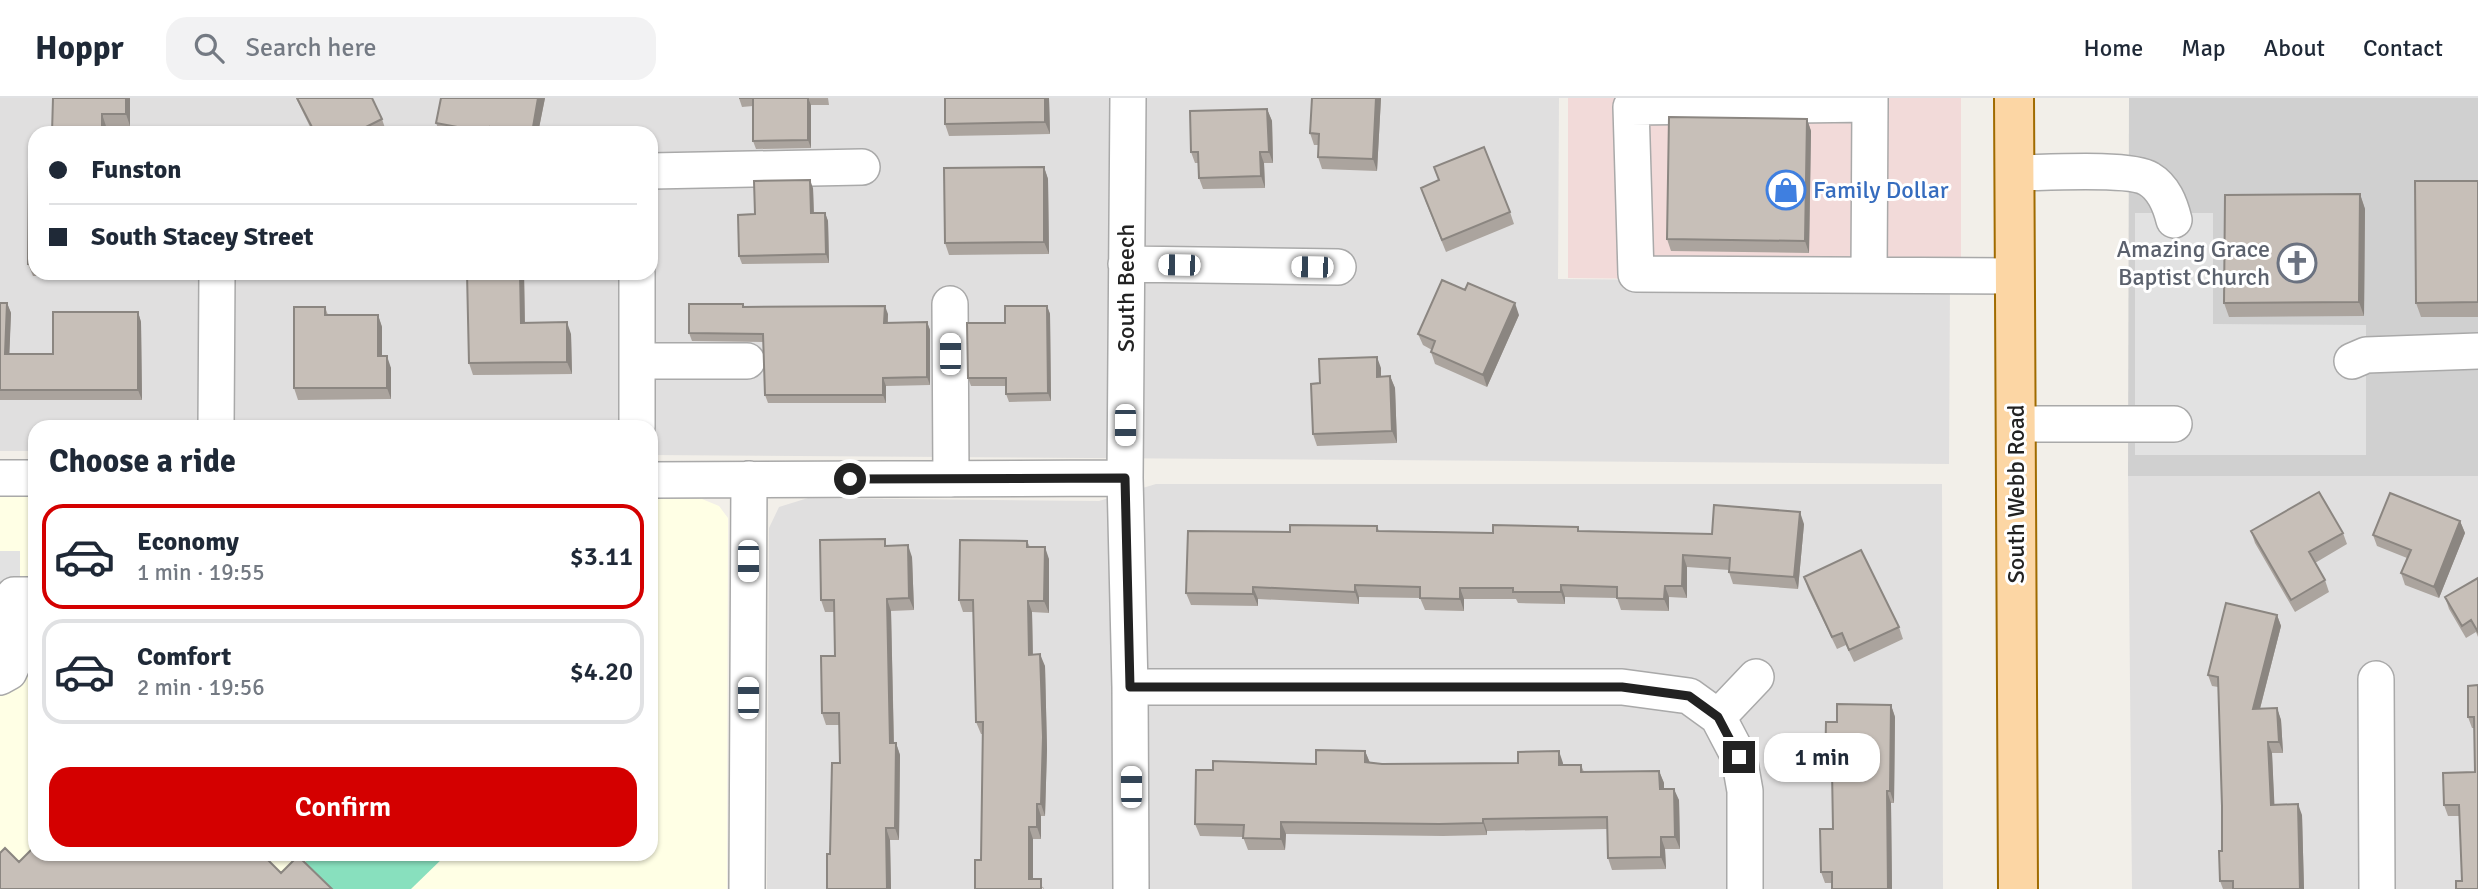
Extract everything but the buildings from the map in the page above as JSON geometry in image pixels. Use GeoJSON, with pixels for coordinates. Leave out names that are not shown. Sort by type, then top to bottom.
{"type":"FeatureCollection","features":[{"type":"Feature","properties":{"kind":"main road","name":"South Webb Road"},"geometry":{"type":"LineString","coordinates":[[2014,98],[2018,889]]}},
{"type":"Feature","properties":{"kind":"street","name":"South Beech"},"geometry":{"type":"LineString","coordinates":[[1128,98],[1125,478],[1131,889]]}},
{"type":"Feature","properties":{"kind":"street"},"geometry":{"type":"LineString","coordinates":[[1869,275],[1870,101],[1631,107],[1636,274],[2014,276]]}},
{"type":"Feature","properties":{"kind":"street"},"geometry":{"type":"LineString","coordinates":[[658,171],[862,167]]}},
{"type":"Feature","properties":{"kind":"street"},"geometry":{"type":"LineString","coordinates":[[2014,173],[2138,174],[2157,185],[2166,195],[2174,220]]}},
{"type":"Feature","properties":{"kind":"street"},"geometry":{"type":"LineString","coordinates":[[1126,264],[1338,267]]}},
{"type":"Feature","properties":{"kind":"street"},"geometry":{"type":"LineString","coordinates":[[216,420],[217,280]]}},
{"type":"Feature","properties":{"kind":"street"},"geometry":{"type":"LineString","coordinates":[[637,280],[637,420]]}},
{"type":"Feature","properties":{"kind":"street"},"geometry":{"type":"LineString","coordinates":[[950,304],[951,479]]}},
{"type":"Feature","properties":{"kind":"street"},"geometry":{"type":"LineString","coordinates":[[2352,361],[2366,355],[2478,351]]}},
{"type":"Feature","properties":{"kind":"street"},"geometry":{"type":"LineString","coordinates":[[637,361],[747,361]]}},
{"type":"Feature","properties":{"kind":"street"},"geometry":{"type":"LineString","coordinates":[[2015,424],[2174,424]]}},
{"type":"Feature","properties":{"kind":"street"},"geometry":{"type":"LineString","coordinates":[[0,478],[28,478]]}},
{"type":"Feature","properties":{"kind":"street"},"geometry":{"type":"LineString","coordinates":[[658,480],[1125,478]]}},
{"type":"Feature","properties":{"kind":"street"},"geometry":{"type":"LineString","coordinates":[[747,889],[749,479]]}},
{"type":"Feature","properties":{"kind":"street"},"geometry":{"type":"LineString","coordinates":[[0,677],[9,672],[14,661],[14,594],[28,595]]}},
{"type":"Feature","properties":{"kind":"street"},"geometry":{"type":"LineString","coordinates":[[1718,717],[1756,677]]}},
{"type":"Feature","properties":{"kind":"street"},"geometry":{"type":"LineString","coordinates":[[2376,679],[2377,889]]}},
{"type":"Feature","properties":{"kind":"street"},"geometry":{"type":"LineString","coordinates":[[1130,687],[1622,687],[1689,696],[1718,717],[1739,757],[1745,791],[1745,889]]}},
{"type":"Feature","properties":{"kind":"shaded area"},"geometry":{"type":"Polygon","coordinates":[[[0,98],[1559,98],[1558,279],[1950,282],[1949,464],[658,455],[658,420],[28,420],[28,451],[0,451],[0,98]]]}},
{"type":"Feature","properties":{"kind":"shaded area"},"geometry":{"type":"Polygon","coordinates":[[[1568,98],[1961,98],[1961,278],[1950,282],[1568,278],[1568,98]]]}},
{"type":"Feature","properties":{"kind":"shaded area"},"geometry":{"type":"Polygon","coordinates":[[[2129,98],[2478,98],[2478,476],[2128,476],[2129,98]]]}},
{"type":"Feature","properties":{"kind":"shaded area"},"geometry":{"type":"Polygon","coordinates":[[[2135,213],[2213,213],[2213,324],[2366,325],[2366,455],[2135,455],[2135,213]]]}},
{"type":"Feature","properties":{"kind":"shaded area"},"geometry":{"type":"Polygon","coordinates":[[[2128,476],[2478,476],[2478,889],[2132,889],[2128,476]]]}},
{"type":"Feature","properties":{"kind":"shaded area"},"geometry":{"type":"Polygon","coordinates":[[[1156,484],[1942,484],[1943,889],[767,889],[769,528],[779,507],[808,498],[1099,501],[1156,484]]]}},
{"type":"Feature","properties":{"kind":"shaded area"},"geometry":{"type":"Polygon","coordinates":[[[0,496],[28,496],[28,861],[658,861],[658,499],[702,499],[719,506],[728,518],[727,889],[0,889],[0,496]]]}},
{"type":"Feature","properties":{"kind":"shaded area"},"geometry":{"type":"Polygon","coordinates":[[[0,551],[20,551],[20,676],[0,694],[0,551]]]}},
{"type":"Feature","properties":{"kind":"green space"},"geometry":{"type":"Polygon","coordinates":[[[440,861],[411,889],[329,889],[304,863],[440,861]]]}},
{"type":"Feature","properties":{"kind":"place","name":"Family Dollar"},"geometry":{"type":"Point","coordinates":[1786,190]}},
{"type":"Feature","properties":{"kind":"place","name":"Amazing Grace Baptist Church"},"geometry":{"type":"Point","coordinates":[2297,263]}},
{"type":"Feature","properties":{"kind":"route"},"geometry":{"type":"LineString","coordinates":[[850,479],[1125,478],[1130,687],[1622,687],[1689,696],[1718,717],[1739,757]]}}]}
